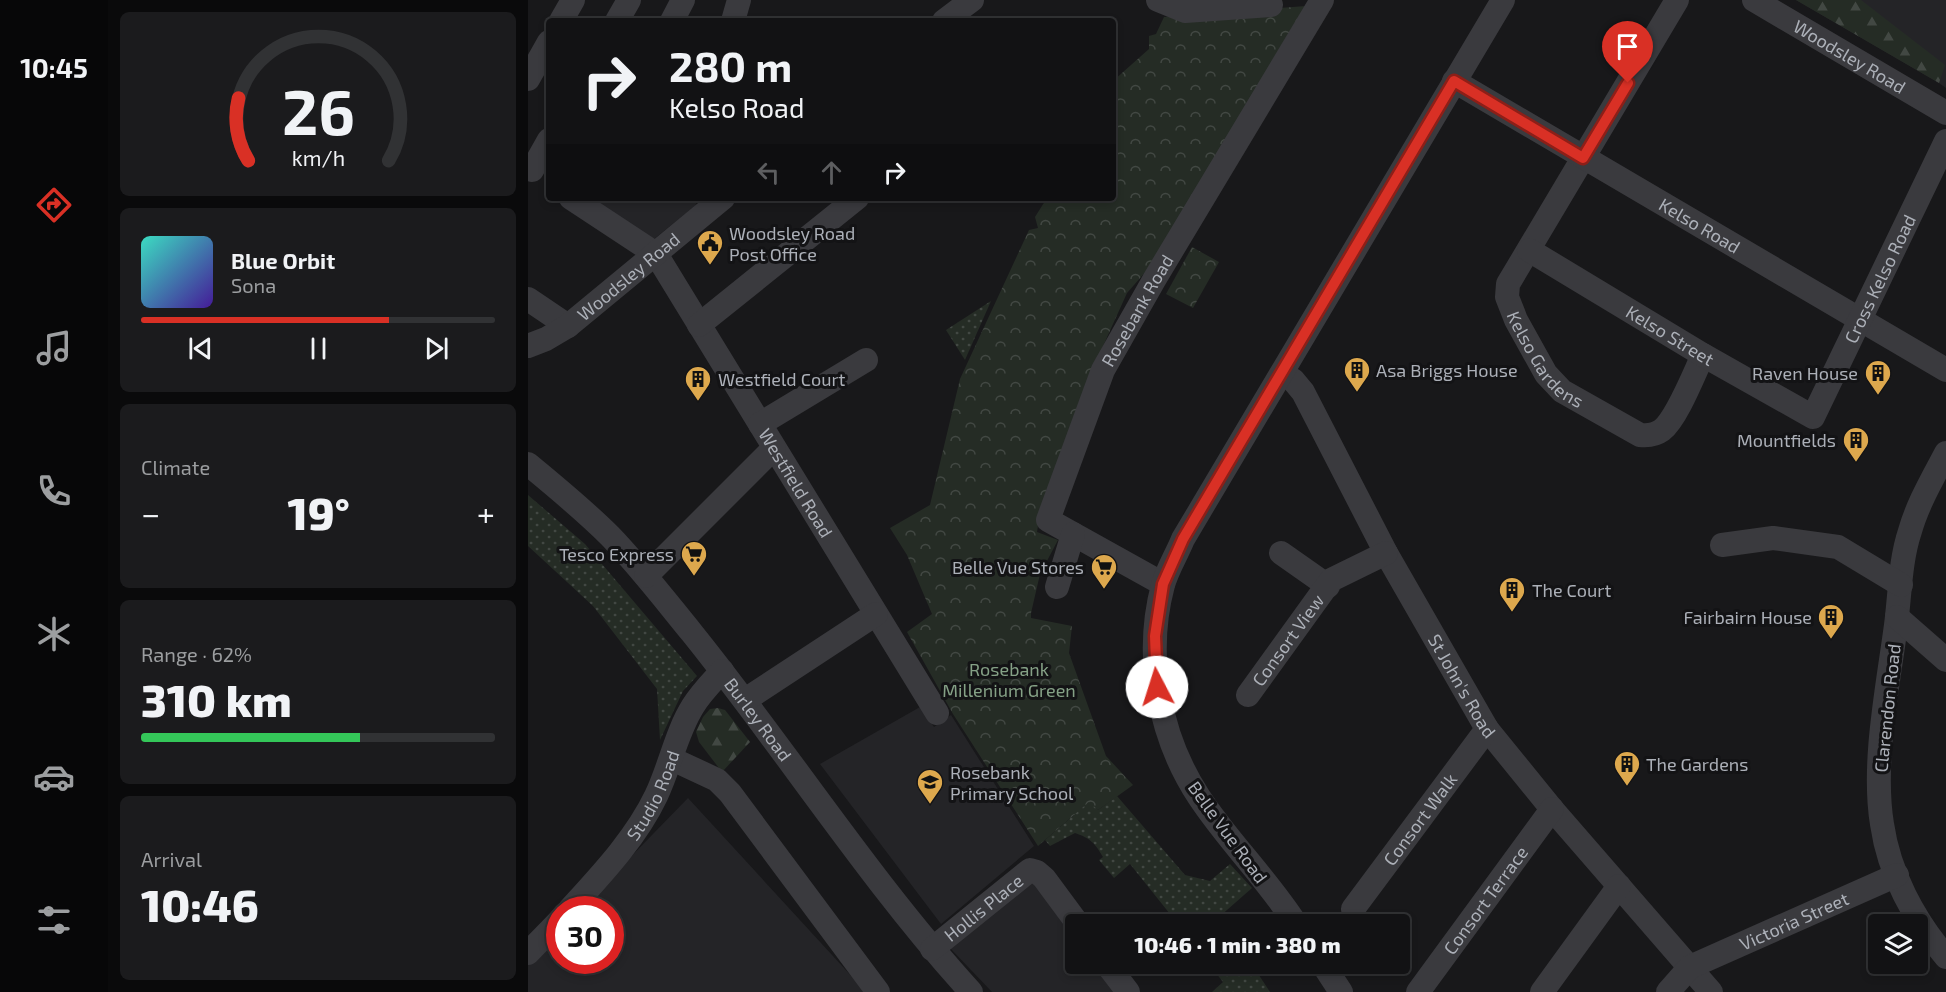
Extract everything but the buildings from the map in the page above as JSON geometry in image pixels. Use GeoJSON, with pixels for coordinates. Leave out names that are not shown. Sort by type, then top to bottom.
{"type":"FeatureCollection","features":[{"type":"Feature","properties":{"kind":"street"},"geometry":{"type":"LineString","coordinates":[[563,18],[573,0]]}},
{"type":"Feature","properties":{"kind":"street"},"geometry":{"type":"LineString","coordinates":[[619,18],[629,0]]}},
{"type":"Feature","properties":{"kind":"street"},"geometry":{"type":"LineString","coordinates":[[674,18],[683,0]]}},
{"type":"Feature","properties":{"kind":"street"},"geometry":{"type":"LineString","coordinates":[[948,18],[972,0]]}},
{"type":"Feature","properties":{"kind":"street"},"geometry":{"type":"LineString","coordinates":[[1158,0],[1185,11],[1271,5]]}},
{"type":"Feature","properties":{"kind":"street","name":"Rosebank Road"},"geometry":{"type":"LineString","coordinates":[[1163,584],[1048,520],[1103,370],[1154,280],[1322,0]]}},
{"type":"Feature","properties":{"kind":"street","name":"Belle Vue Road"},"geometry":{"type":"LineString","coordinates":[[1288,914],[1199,797],[1184,771],[1173,743],[1163,714],[1155,674],[1155,636],[1163,584],[1183,539],[1503,0]]}},
{"type":"Feature","properties":{"kind":"street","name":"Kelso Gardens"},"geometry":{"type":"LineString","coordinates":[[1677,0],[1508,284],[1507,297],[1516,320],[1546,374],[1562,391],[1640,435],[1649,436],[1660,431],[1670,422],[1703,355]]}},
{"type":"Feature","properties":{"kind":"street","name":"Woodsley Road"},"geometry":{"type":"LineString","coordinates":[[1754,0],[1946,113]]}},
{"type":"Feature","properties":{"kind":"street"},"geometry":{"type":"LineString","coordinates":[[528,79],[546,47]]}},
{"type":"Feature","properties":{"kind":"street","name":"Kelso Road"},"geometry":{"type":"LineString","coordinates":[[1454,81],[1946,370]]}},
{"type":"Feature","properties":{"kind":"street","name":"Cross Kelso Road"},"geometry":{"type":"LineString","coordinates":[[1813,417],[1946,141]]}},
{"type":"Feature","properties":{"kind":"street"},"geometry":{"type":"LineString","coordinates":[[536,173],[546,148]]}},
{"type":"Feature","properties":{"kind":"street"},"geometry":{"type":"LineString","coordinates":[[579,201],[656,254]]}},
{"type":"Feature","properties":{"kind":"street","name":"Woodsley Road"},"geometry":{"type":"LineString","coordinates":[[528,346],[568,326],[656,254],[713,201]]}},
{"type":"Feature","properties":{"kind":"street"},"geometry":{"type":"LineString","coordinates":[[699,325],[853,201]]}},
{"type":"Feature","properties":{"kind":"street","name":"Kelso Street"},"geometry":{"type":"LineString","coordinates":[[1529,250],[1703,355],[1813,417]]}},
{"type":"Feature","properties":{"kind":"street","name":"Westfield Road"},"geometry":{"type":"LineString","coordinates":[[656,254],[937,713]]}},
{"type":"Feature","properties":{"kind":"street"},"geometry":{"type":"LineString","coordinates":[[528,299],[568,326]]}},
{"type":"Feature","properties":{"kind":"street"},"geometry":{"type":"LineString","coordinates":[[760,424],[866,360]]}},
{"type":"Feature","properties":{"kind":"street","name":"St John's Road"},"geometry":{"type":"LineString","coordinates":[[1282,373],[1293,380],[1303,392],[1386,553],[1487,729],[1552,809],[1711,992]]}},
{"type":"Feature","properties":{"kind":"street"},"geometry":{"type":"LineString","coordinates":[[646,576],[774,448]]}},
{"type":"Feature","properties":{"kind":"street","name":"Clarendon Road"},"geometry":{"type":"LineString","coordinates":[[1946,453],[1909,532],[1882,741],[1880,791],[1882,824],[1905,899],[1946,957]]}},
{"type":"Feature","properties":{"kind":"street","name":"Burley Road"},"geometry":{"type":"LineString","coordinates":[[528,464],[578,505],[646,576],[746,700],[932,949],[971,992]]}},
{"type":"Feature","properties":{"kind":"street"},"geometry":{"type":"LineString","coordinates":[[1057,587],[1073,534]]}},
{"type":"Feature","properties":{"kind":"street"},"geometry":{"type":"LineString","coordinates":[[1722,545],[1773,538],[1838,547],[1901,585]]}},
{"type":"Feature","properties":{"kind":"street","name":"Consort View"},"geometry":{"type":"LineString","coordinates":[[1281,553],[1328,586]]}},
{"type":"Feature","properties":{"kind":"street","name":"Consort View"},"geometry":{"type":"LineString","coordinates":[[1248,695],[1328,586],[1330,580],[1386,553]]}},
{"type":"Feature","properties":{"kind":"street"},"geometry":{"type":"LineString","coordinates":[[746,700],[876,614]]}},
{"type":"Feature","properties":{"kind":"street"},"geometry":{"type":"LineString","coordinates":[[1897,617],[1946,660]]}},
{"type":"Feature","properties":{"kind":"street","name":"Studio Road"},"geometry":{"type":"LineString","coordinates":[[582,896],[634,832],[656,797],[691,708],[722,671]]}},
{"type":"Feature","properties":{"kind":"street","name":"Consort Walk"},"geometry":{"type":"LineString","coordinates":[[1353,909],[1487,729]]}},
{"type":"Feature","properties":{"kind":"street"},"geometry":{"type":"LineString","coordinates":[[672,759],[694,767],[724,786],[878,992]]}},
{"type":"Feature","properties":{"kind":"street","name":"Consort Terrace"},"geometry":{"type":"LineString","coordinates":[[1418,992],[1552,809]]}},
{"type":"Feature","properties":{"kind":"street","name":"Hollis Place"},"geometry":{"type":"LineString","coordinates":[[932,949],[1030,870],[1044,878],[1071,914]]}},
{"type":"Feature","properties":{"kind":"street","name":"Victoria Street"},"geometry":{"type":"LineString","coordinates":[[1690,967],[1897,875]]}},
{"type":"Feature","properties":{"kind":"street"},"geometry":{"type":"LineString","coordinates":[[1542,992],[1619,886]]}},
{"type":"Feature","properties":{"kind":"street"},"geometry":{"type":"LineString","coordinates":[[528,953],[546,934]]}},
{"type":"Feature","properties":{"kind":"street"},"geometry":{"type":"LineString","coordinates":[[1668,992],[1690,967]]}},
{"type":"Feature","properties":{"kind":"street"},"geometry":{"type":"LineString","coordinates":[[1114,974],[1128,992]]}},
{"type":"Feature","properties":{"kind":"street"},"geometry":{"type":"LineString","coordinates":[[1329,974],[1341,992]]}},
{"type":"Feature","properties":{"kind":"shaded area"},"geometry":{"type":"Polygon","coordinates":[[[1796,0],[1946,0],[1946,88],[1939,83],[1796,0]]]}},
{"type":"Feature","properties":{"kind":"shaded area"},"geometry":{"type":"Polygon","coordinates":[[[590,201],[697,201],[695,206],[654,239],[590,201]]]}},
{"type":"Feature","properties":{"kind":"shaded area","name":"Rosebank Primary School"},"geometry":{"type":"Polygon","coordinates":[[[920,707],[934,727],[951,715],[1034,846],[941,924],[820,764],[920,707]]]}},
{"type":"Feature","properties":{"kind":"shaded area"},"geometry":{"type":"Polygon","coordinates":[[[688,798],[866,992],[528,992],[528,963],[546,944],[546,974],[624,974],[624,896],[593,896],[688,798]]]}},
{"type":"Feature","properties":{"kind":"shaded area"},"geometry":{"type":"Polygon","coordinates":[[[1031,879],[1065,926],[1065,974],[1100,974],[1113,992],[992,992],[949,947],[1031,879]]]}},
{"type":"Feature","properties":{"kind":"green space"},"geometry":{"type":"Polygon","coordinates":[[[1796,0],[1861,0],[1945,65],[1939,83],[1796,0]]]}},
{"type":"Feature","properties":{"kind":"green space","name":"Rosebank Millenium Green"},"geometry":{"type":"Polygon","coordinates":[[[1306,6],[1148,269],[1127,293],[1094,366],[1040,513],[1037,532],[1058,540],[1040,574],[1031,618],[1072,626],[1069,653],[1106,756],[1133,785],[1098,810],[1089,802],[1038,846],[953,714],[907,632],[932,614],[907,555],[890,528],[930,505],[960,379],[1029,230],[1038,228],[1035,217],[1045,201],[1116,201],[1116,78],[1149,49],[1149,36],[1156,34],[1164,17],[1306,6]]]}},
{"type":"Feature","properties":{"kind":"green space"},"geometry":{"type":"Polygon","coordinates":[[[1192,247],[1219,262],[1193,308],[1166,294],[1192,247]]]}},
{"type":"Feature","properties":{"kind":"green space"},"geometry":{"type":"Polygon","coordinates":[[[991,301],[965,360],[946,330],[991,301]]]}},
{"type":"Feature","properties":{"kind":"green space"},"geometry":{"type":"Polygon","coordinates":[[[528,495],[585,544],[697,676],[683,691],[660,740],[657,689],[593,606],[528,546],[528,495]]]}},
{"type":"Feature","properties":{"kind":"green space"},"geometry":{"type":"Polygon","coordinates":[[[710,709],[725,710],[750,742],[722,772],[699,742],[696,732],[703,717],[710,709]]]}},
{"type":"Feature","properties":{"kind":"green space"},"geometry":{"type":"Polygon","coordinates":[[[1075,778],[1098,810],[1117,796],[1185,875],[1210,881],[1230,864],[1252,888],[1222,914],[1170,914],[1130,864],[1114,878],[1099,860],[1103,857],[1097,848],[1088,839],[1075,833],[1050,846],[1045,840],[1074,815],[1075,778]]]}},
{"type":"Feature","properties":{"kind":"green space"},"geometry":{"type":"Polygon","coordinates":[[[1217,974],[1258,974],[1270,992],[1212,992],[1223,982],[1217,974]]]}},
{"type":"Feature","properties":{"kind":"place","name":"Woodsley Road Post Office"},"geometry":{"type":"Point","coordinates":[710,266]}},
{"type":"Feature","properties":{"kind":"place","name":"Asa Briggs House"},"geometry":{"type":"Point","coordinates":[1357,393]}},
{"type":"Feature","properties":{"kind":"place","name":"Raven House"},"geometry":{"type":"Point","coordinates":[1878,396]}},
{"type":"Feature","properties":{"kind":"place","name":"Westfield Court"},"geometry":{"type":"Point","coordinates":[698,402]}},
{"type":"Feature","properties":{"kind":"place","name":"Mountfields"},"geometry":{"type":"Point","coordinates":[1856,463]}},
{"type":"Feature","properties":{"kind":"place","name":"Tesco Express"},"geometry":{"type":"Point","coordinates":[694,577]}},
{"type":"Feature","properties":{"kind":"place","name":"Belle Vue Stores"},"geometry":{"type":"Point","coordinates":[1104,590]}},
{"type":"Feature","properties":{"kind":"place","name":"The Court"},"geometry":{"type":"Point","coordinates":[1512,613]}},
{"type":"Feature","properties":{"kind":"place","name":"Fairbairn House"},"geometry":{"type":"Point","coordinates":[1831,640]}},
{"type":"Feature","properties":{"kind":"place","name":"The Gardens"},"geometry":{"type":"Point","coordinates":[1627,787]}},
{"type":"Feature","properties":{"kind":"place","name":"Rosebank Primary School"},"geometry":{"type":"Point","coordinates":[930,805]}},
{"type":"Feature","properties":{"kind":"route"},"geometry":{"type":"LineString","coordinates":[[1157,687],[1155,636],[1163,584],[1183,539],[1454,81],[1583,158],[1628,83]]}}]}
